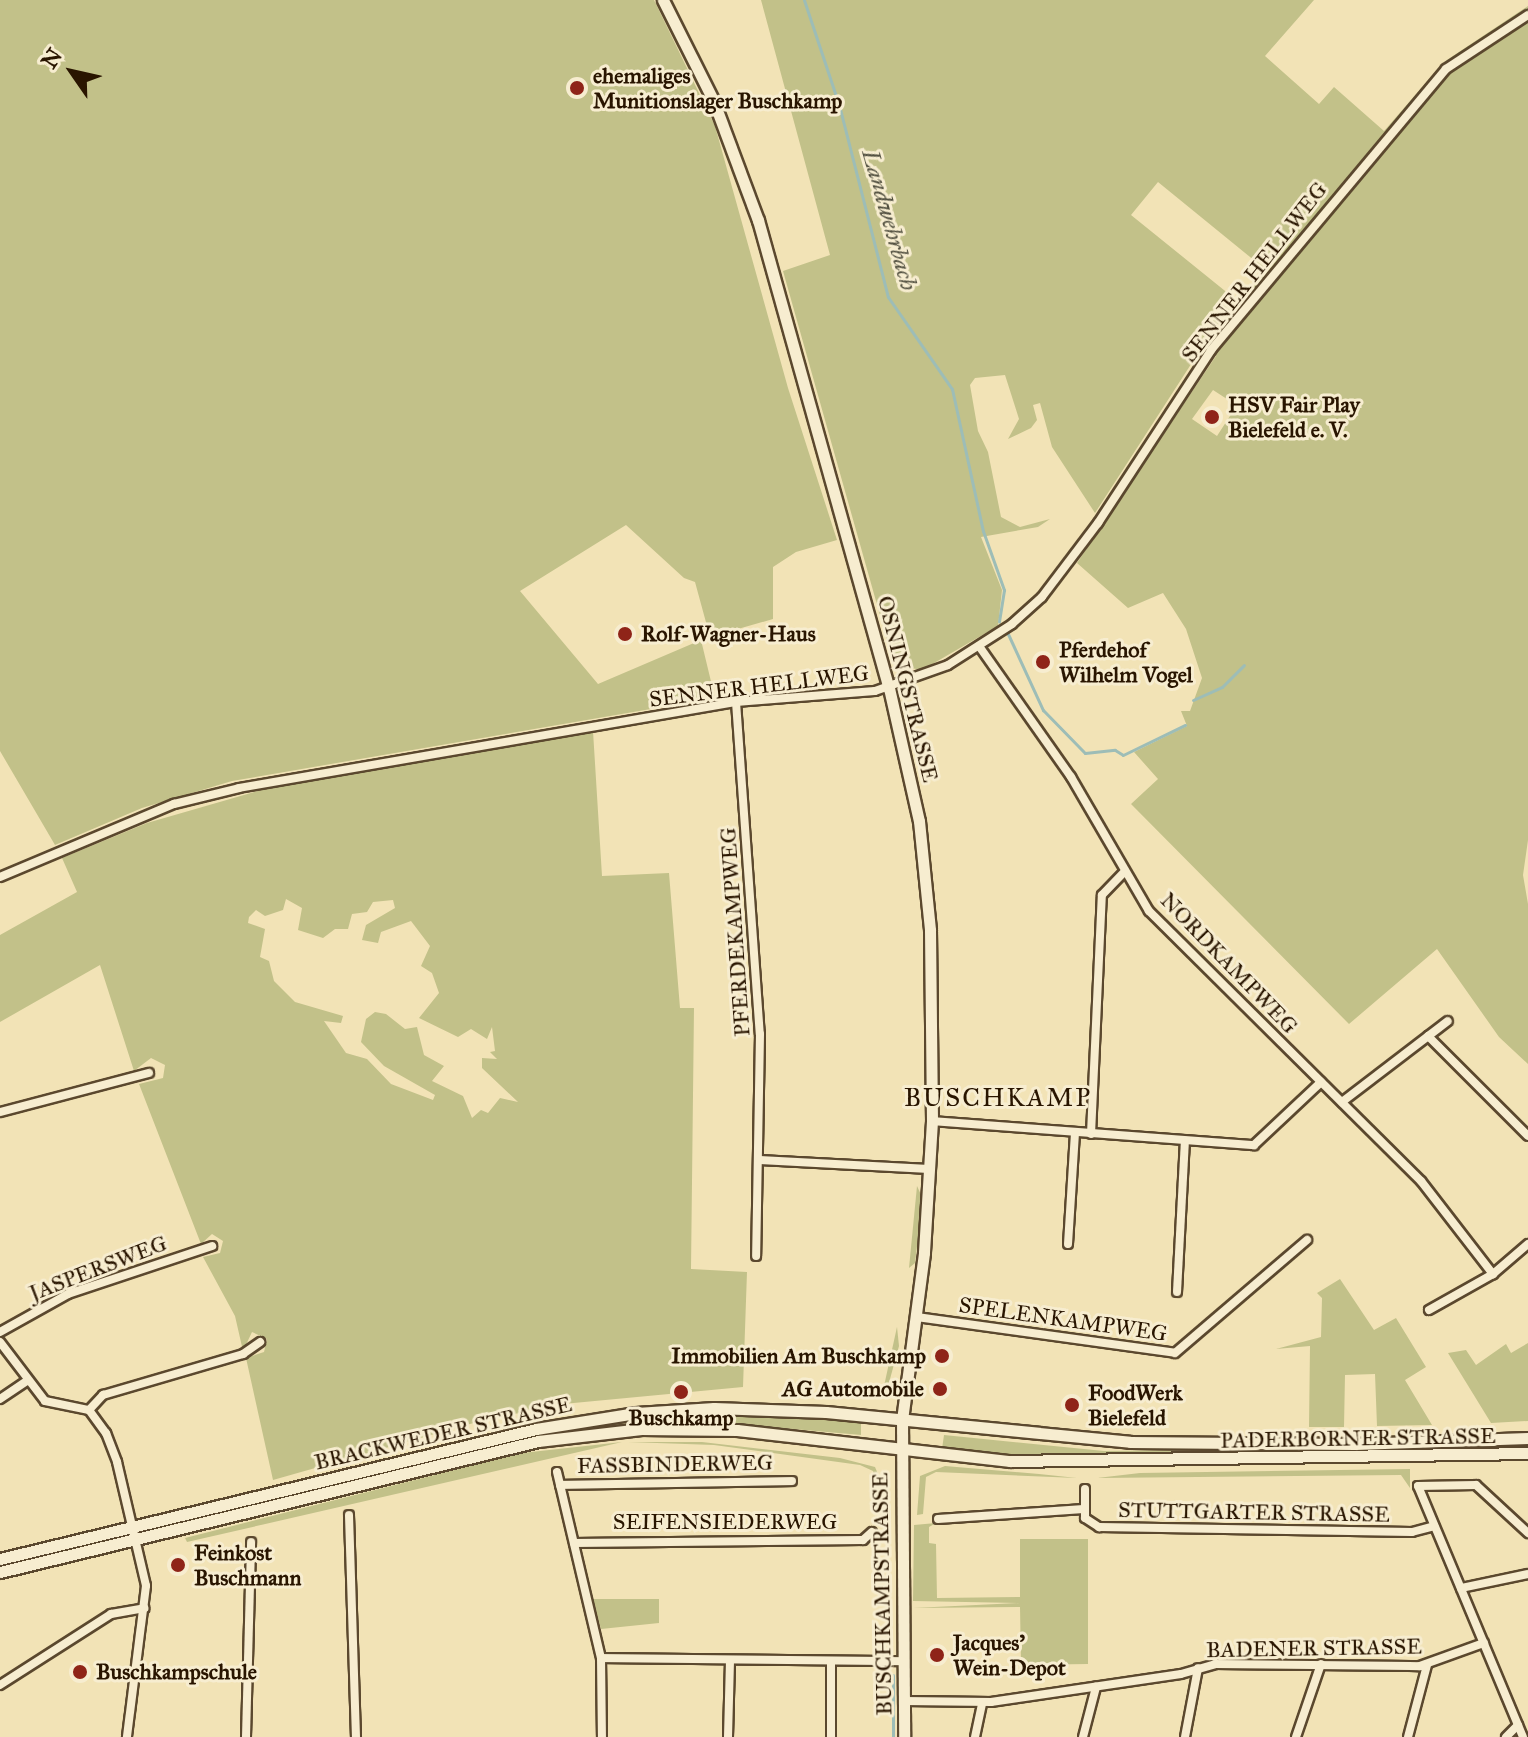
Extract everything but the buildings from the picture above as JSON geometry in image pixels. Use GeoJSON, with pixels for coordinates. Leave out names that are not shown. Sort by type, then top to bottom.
{"type":"FeatureCollection","features":[{"type":"Feature","properties":{"kind":"main road","name":"OSNINGSTRASSE"},"geometry":{"type":"LineString","coordinates":[[663,0],[714,102],[758,220],[889,688],[915,798],[927,891],[932,1121],[917,1317],[902,1420]]}},
{"type":"Feature","properties":{"kind":"main road","name":"BRACKWEDER STRASSE"},"geometry":{"type":"LineString","coordinates":[[0,1559],[536,1429],[636,1413],[748,1408],[902,1420]]}},
{"type":"Feature","properties":{"kind":"main road","name":"PADERBORNER STRASSE"},"geometry":{"type":"LineString","coordinates":[[902,1420],[1130,1442],[1355,1444],[1528,1438]]}},
{"type":"Feature","properties":{"kind":"main road","name":"BUSCHKAMPSTRASSE"},"geometry":{"type":"LineString","coordinates":[[902,1420],[904,1737]]}},
{"type":"Feature","properties":{"kind":"main road","name":"BRACKWEDER STRASSE"},"geometry":{"type":"LineString","coordinates":[[0,1572],[571,1436],[710,1429],[901,1450]]}},
{"type":"Feature","properties":{"kind":"main road","name":"PADERBORNER STRASSE"},"geometry":{"type":"LineString","coordinates":[[901,1450],[1086,1463],[1528,1453]]}},
{"type":"Feature","properties":{"kind":"street","name":"SENNER HELLWEG"},"geometry":{"type":"LineString","coordinates":[[0,877],[174,804],[239,788],[736,702],[889,688],[932,674],[1024,615],[1049,588],[1211,350],[1446,69],[1528,15]]}},
{"type":"Feature","properties":{"kind":"street","name":"NORDKAMPWEG"},"geometry":{"type":"LineString","coordinates":[[979,646],[1071,777],[1158,921],[1421,1181],[1493,1274]]}},
{"type":"Feature","properties":{"kind":"street","name":"PFERDEKAMPWEG"},"geometry":{"type":"LineString","coordinates":[[736,702],[759,1004],[756,1256]]}},
{"type":"Feature","properties":{"kind":"street"},"geometry":{"type":"LineString","coordinates":[[1091,1134],[1102,895],[1125,871]]}},
{"type":"Feature","properties":{"kind":"street"},"geometry":{"type":"LineString","coordinates":[[1342,1102],[1448,1021]]}},
{"type":"Feature","properties":{"kind":"street"},"geometry":{"type":"LineString","coordinates":[[1428,1036],[1528,1136]]}},
{"type":"Feature","properties":{"kind":"street"},"geometry":{"type":"LineString","coordinates":[[0,1112],[149,1073]]}},
{"type":"Feature","properties":{"kind":"street"},"geometry":{"type":"LineString","coordinates":[[932,1121],[1254,1145],[1321,1082]]}},
{"type":"Feature","properties":{"kind":"street"},"geometry":{"type":"LineString","coordinates":[[1068,1244],[1075,1133]]}},
{"type":"Feature","properties":{"kind":"street"},"geometry":{"type":"LineString","coordinates":[[1177,1292],[1185,1141]]}},
{"type":"Feature","properties":{"kind":"street"},"geometry":{"type":"LineString","coordinates":[[759,1160],[930,1169]]}},
{"type":"Feature","properties":{"kind":"street","name":"SPELENKAMPWEG"},"geometry":{"type":"LineString","coordinates":[[917,1317],[1175,1353],[1307,1240]]}},
{"type":"Feature","properties":{"kind":"street"},"geometry":{"type":"LineString","coordinates":[[1429,1310],[1493,1274],[1528,1244]]}},
{"type":"Feature","properties":{"kind":"street","name":"JASPERSWEG"},"geometry":{"type":"LineString","coordinates":[[0,1332],[68,1294],[212,1246]]}},
{"type":"Feature","properties":{"kind":"street"},"geometry":{"type":"LineString","coordinates":[[0,1342],[27,1381],[50,1403],[89,1410],[110,1442],[146,1581],[127,1737]]}},
{"type":"Feature","properties":{"kind":"street"},"geometry":{"type":"LineString","coordinates":[[89,1410],[103,1395],[243,1354],[260,1342]]}},
{"type":"Feature","properties":{"kind":"street"},"geometry":{"type":"LineString","coordinates":[[0,1399],[27,1381]]}},
{"type":"Feature","properties":{"kind":"street","name":"FASSBINDERWEG"},"geometry":{"type":"LineString","coordinates":[[557,1472],[601,1658],[602,1737]]}},
{"type":"Feature","properties":{"kind":"street","name":"FASSBINDERWEG"},"geometry":{"type":"LineString","coordinates":[[560,1485],[792,1481]]}},
{"type":"Feature","properties":{"kind":"street"},"geometry":{"type":"LineString","coordinates":[[1523,1737],[1418,1486],[1472,1484],[1528,1533]]}},
{"type":"Feature","properties":{"kind":"street"},"geometry":{"type":"LineString","coordinates":[[938,1519],[1084,1509],[1085,1489]]}},
{"type":"Feature","properties":{"kind":"street","name":"STUTTGARTER STRASSE"},"geometry":{"type":"LineString","coordinates":[[1084,1509],[1086,1521],[1099,1527],[1412,1532],[1434,1526]]}},
{"type":"Feature","properties":{"kind":"street"},"geometry":{"type":"LineString","coordinates":[[349,1515],[356,1737]]}},
{"type":"Feature","properties":{"kind":"street","name":"SEIFENSIEDERWEG"},"geometry":{"type":"LineString","coordinates":[[574,1543],[863,1540],[872,1532]]}},
{"type":"Feature","properties":{"kind":"street"},"geometry":{"type":"LineString","coordinates":[[246,1737],[251,1542]]}},
{"type":"Feature","properties":{"kind":"street"},"geometry":{"type":"LineString","coordinates":[[1461,1588],[1528,1574]]}},
{"type":"Feature","properties":{"kind":"street"},"geometry":{"type":"LineString","coordinates":[[0,1685],[111,1614],[144,1608]]}},
{"type":"Feature","properties":{"kind":"street","name":"BADENER STRASSE"},"geometry":{"type":"LineString","coordinates":[[904,1701],[982,1703],[1096,1687],[1198,1668],[1427,1665],[1484,1643]]}},
{"type":"Feature","properties":{"kind":"street"},"geometry":{"type":"LineString","coordinates":[[601,1658],[904,1661]]}},
{"type":"Feature","properties":{"kind":"street"},"geometry":{"type":"LineString","coordinates":[[728,1737],[730,1661]]}},
{"type":"Feature","properties":{"kind":"street"},"geometry":{"type":"LineString","coordinates":[[831,1662],[831,1737]]}},
{"type":"Feature","properties":{"kind":"street"},"geometry":{"type":"LineString","coordinates":[[1296,1737],[1321,1664]]}},
{"type":"Feature","properties":{"kind":"street"},"geometry":{"type":"LineString","coordinates":[[1408,1737],[1427,1665]]}},
{"type":"Feature","properties":{"kind":"street"},"geometry":{"type":"LineString","coordinates":[[1185,1737],[1198,1668]]}},
{"type":"Feature","properties":{"kind":"street"},"geometry":{"type":"LineString","coordinates":[[1083,1737],[1096,1687]]}},
{"type":"Feature","properties":{"kind":"street"},"geometry":{"type":"LineString","coordinates":[[975,1737],[982,1703]]}},
{"type":"Feature","properties":{"kind":"street"},"geometry":{"type":"LineString","coordinates":[[1506,1737],[1518,1725]]}},
{"type":"Feature","properties":{"kind":"shaded area"},"geometry":{"type":"Polygon","coordinates":[[[0,0],[654,0],[715,126],[788,388],[837,540],[796,552],[773,567],[773,619],[710,637],[695,582],[684,578],[626,525],[520,591],[598,684],[701,640],[715,698],[232,781],[142,808],[55,845],[0,751],[0,0]]]}},
{"type":"Feature","properties":{"kind":"shaded area"},"geometry":{"type":"Polygon","coordinates":[[[761,0],[1314,0],[1265,56],[1319,104],[1334,87],[1384,131],[1444,62],[1528,6],[1528,840],[1523,875],[1528,904],[1528,1064],[1499,1037],[1437,949],[1349,1024],[1131,804],[1158,779],[1134,752],[1187,726],[1181,711],[1190,711],[1202,678],[1186,629],[1163,593],[1128,608],[1077,563],[1216,356],[1211,350],[1195,358],[1095,513],[1052,447],[1040,403],[1033,405],[1037,420],[1031,428],[1008,439],[1019,419],[1005,375],[975,378],[970,385],[978,431],[988,452],[1001,517],[1020,527],[1050,519],[1038,527],[981,537],[1002,590],[998,626],[922,670],[894,665],[783,271],[830,255],[761,0]],[[1158,182],[1131,215],[1240,303],[1266,270],[1158,182]],[[1213,390],[1192,419],[1217,436],[1241,399],[1236,393],[1230,401],[1213,390]]]}},
{"type":"Feature","properties":{"kind":"shaded area"},"geometry":{"type":"Polygon","coordinates":[[[593,731],[602,876],[669,873],[680,1008],[694,1008],[691,1269],[747,1272],[743,1387],[563,1404],[484,1420],[273,1480],[246,1358],[264,1352],[267,1339],[252,1332],[243,1351],[235,1316],[203,1257],[220,1253],[223,1241],[212,1234],[201,1244],[139,1084],[163,1078],[165,1065],[151,1058],[134,1071],[100,965],[0,1022],[0,935],[77,892],[62,858],[147,823],[261,790],[593,731]],[[286,899],[283,910],[265,916],[256,910],[248,923],[265,929],[260,957],[269,961],[274,981],[295,1002],[343,1016],[341,1023],[324,1021],[346,1053],[367,1059],[391,1084],[433,1100],[435,1095],[384,1066],[361,1042],[366,1019],[375,1012],[386,1014],[405,1029],[417,1027],[424,1055],[444,1066],[432,1081],[463,1096],[472,1118],[481,1110],[488,1113],[500,1098],[518,1102],[482,1068],[482,1058],[497,1059],[490,1052],[495,1051],[492,1027],[487,1039],[471,1029],[458,1037],[419,1018],[439,993],[432,973],[421,966],[430,946],[411,921],[381,932],[378,943],[362,940],[366,925],[395,908],[393,900],[373,902],[367,912],[352,914],[348,929],[335,929],[323,938],[298,930],[302,908],[286,899]]]}},
{"type":"Feature","properties":{"kind":"shaded area"},"geometry":{"type":"Polygon","coordinates":[[[917,1186],[922,1197],[918,1238],[915,1263],[909,1268],[917,1186]]]}},
{"type":"Feature","properties":{"kind":"shaded area"},"geometry":{"type":"Polygon","coordinates":[[[1340,1279],[1374,1330],[1396,1318],[1426,1367],[1405,1380],[1432,1425],[1377,1426],[1375,1374],[1345,1375],[1344,1427],[1309,1427],[1310,1346],[1276,1349],[1321,1337],[1322,1298],[1317,1293],[1340,1279]]]}},
{"type":"Feature","properties":{"kind":"shaded area"},"geometry":{"type":"Polygon","coordinates":[[[897,1327],[899,1346],[887,1390],[884,1386],[897,1327]]]}},
{"type":"Feature","properties":{"kind":"shaded area"},"geometry":{"type":"Polygon","coordinates":[[[1528,1343],[1528,1421],[1491,1423],[1448,1353],[1466,1350],[1476,1365],[1506,1344],[1511,1353],[1528,1343]]]}},
{"type":"Feature","properties":{"kind":"shaded area"},"geometry":{"type":"Polygon","coordinates":[[[682,1415],[861,1420],[861,1435],[704,1421],[559,1433],[682,1415]]]}},
{"type":"Feature","properties":{"kind":"shaded area"},"geometry":{"type":"Polygon","coordinates":[[[944,1435],[1104,1451],[1528,1447],[1005,1456],[942,1449],[944,1435]]]}},
{"type":"Feature","properties":{"kind":"shaded area"},"geometry":{"type":"Polygon","coordinates":[[[622,1442],[187,1542],[185,1538],[522,1453],[622,1442]]]}},
{"type":"Feature","properties":{"kind":"shaded area"},"geometry":{"type":"Polygon","coordinates":[[[628,1442],[702,1442],[840,1458],[875,1467],[883,1486],[878,1486],[873,1471],[860,1465],[714,1445],[628,1442]]]}},
{"type":"Feature","properties":{"kind":"shaded area"},"geometry":{"type":"Polygon","coordinates":[[[945,1466],[1077,1478],[936,1472],[926,1477],[923,1514],[917,1515],[920,1476],[945,1466]]]}},
{"type":"Feature","properties":{"kind":"shaded area"},"geometry":{"type":"Polygon","coordinates":[[[1410,1469],[1410,1488],[1401,1475],[1097,1478],[1140,1473],[1410,1469]]]}},
{"type":"Feature","properties":{"kind":"shaded area"},"geometry":{"type":"Polygon","coordinates":[[[936,1523],[929,1527],[929,1543],[936,1544],[937,1598],[1020,1597],[1020,1539],[1088,1539],[1088,1664],[1021,1665],[1020,1607],[913,1608],[1020,1603],[913,1601],[914,1525],[936,1523]]]}},
{"type":"Feature","properties":{"kind":"shaded area"},"geometry":{"type":"Polygon","coordinates":[[[593,1599],[659,1599],[659,1623],[601,1629],[593,1599]]]}},
{"type":"Feature","properties":{"kind":"waterway","name":"Landwehrbach"},"geometry":{"type":"LineString","coordinates":[[804,0],[839,105],[888,297],[952,389],[983,531],[1004,590],[999,622]]}},
{"type":"Feature","properties":{"kind":"waterway","name":"Landwehrbach"},"geometry":{"type":"LineString","coordinates":[[1008,634],[1043,710],[1085,753],[1115,750],[1123,755],[1185,725]]}},
{"type":"Feature","properties":{"kind":"waterway","name":"Landwehrbach"},"geometry":{"type":"LineString","coordinates":[[1193,700],[1222,687],[1244,665]]}},
{"type":"Feature","properties":{"kind":"waterway"},"geometry":{"type":"LineString","coordinates":[[893,1675],[893,1737]]}},
{"type":"Feature","properties":{"kind":"place","name":"ehemaliges Munitionslager Buschkamp"},"geometry":{"type":"Point","coordinates":[577,88]}},
{"type":"Feature","properties":{"kind":"place","name":"HSV Fair Play Bielefeld e. V."},"geometry":{"type":"Point","coordinates":[1212,417]}},
{"type":"Feature","properties":{"kind":"place","name":"Rolf-Wagner-Haus"},"geometry":{"type":"Point","coordinates":[625,634]}},
{"type":"Feature","properties":{"kind":"place","name":"Pferdehof Wilhelm Vogel"},"geometry":{"type":"Point","coordinates":[1043,662]}},
{"type":"Feature","properties":{"kind":"place","name":"Immobilien Am Buschkamp"},"geometry":{"type":"Point","coordinates":[942,1356]}},
{"type":"Feature","properties":{"kind":"place","name":"AG Automobile"},"geometry":{"type":"Point","coordinates":[940,1389]}},
{"type":"Feature","properties":{"kind":"place","name":"Buschkamp"},"geometry":{"type":"Point","coordinates":[681,1392]}},
{"type":"Feature","properties":{"kind":"place","name":"FoodWerk Bielefeld"},"geometry":{"type":"Point","coordinates":[1072,1405]}},
{"type":"Feature","properties":{"kind":"place","name":"Feinkost Buschmann"},"geometry":{"type":"Point","coordinates":[178,1565]}},
{"type":"Feature","properties":{"kind":"place","name":"Jacques' Wein-Depot"},"geometry":{"type":"Point","coordinates":[937,1655]}},
{"type":"Feature","properties":{"kind":"place","name":"Buschkampschule"},"geometry":{"type":"Point","coordinates":[80,1672]}},
{"type":"Feature","properties":{"kind":"district","name":"BUSCHKAMP"},"geometry":{"type":"Point","coordinates":[998,1098]}}]}
